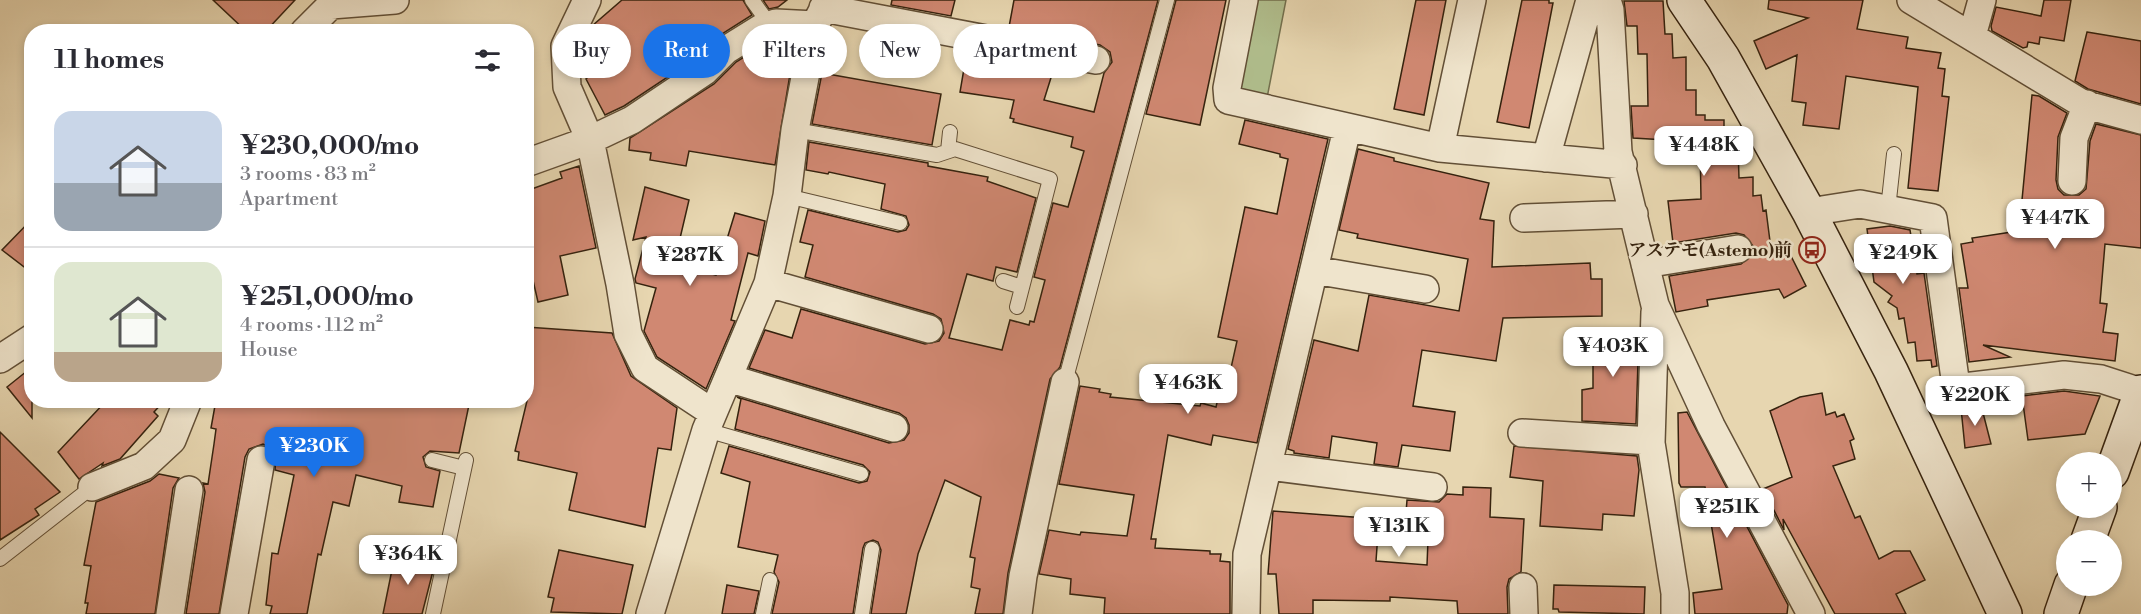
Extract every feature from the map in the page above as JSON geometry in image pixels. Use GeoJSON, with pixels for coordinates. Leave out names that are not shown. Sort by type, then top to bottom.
{"type":"FeatureCollection","features":[{"type":"Feature","properties":{"kind":"street"},"geometry":{"type":"LineString","coordinates":[[312,24],[334,3],[395,0]]}},
{"type":"Feature","properties":{"kind":"street"},"geometry":{"type":"LineString","coordinates":[[587,0],[565,46],[567,87],[590,140],[620,284],[627,334],[645,368],[710,422]]}},
{"type":"Feature","properties":{"kind":"street"},"geometry":{"type":"LineString","coordinates":[[1244,0],[1227,88],[1228,100],[1347,129],[1440,148],[1623,165]]}},
{"type":"Feature","properties":{"kind":"street"},"geometry":{"type":"LineString","coordinates":[[1440,148],[1472,0]]}},
{"type":"Feature","properties":{"kind":"street"},"geometry":{"type":"LineString","coordinates":[[1546,158],[1590,0]]}},
{"type":"Feature","properties":{"kind":"street"},"geometry":{"type":"LineString","coordinates":[[1607,0],[1610,10],[1618,152],[1623,165],[1655,305],[1711,426],[1811,614]]}},
{"type":"Feature","properties":{"kind":"street"},"geometry":{"type":"LineString","coordinates":[[1684,0],[1723,58],[1809,212],[1891,371],[2005,614]]}},
{"type":"Feature","properties":{"kind":"street"},"geometry":{"type":"LineString","coordinates":[[1911,0],[2086,104],[2141,120]]}},
{"type":"Feature","properties":{"kind":"street"},"geometry":{"type":"LineString","coordinates":[[1972,36],[1982,0]]}},
{"type":"Feature","properties":{"kind":"street"},"geometry":{"type":"LineString","coordinates":[[650,614],[710,422],[768,283],[787,196],[795,129],[822,11]]}},
{"type":"Feature","properties":{"kind":"street"},"geometry":{"type":"LineString","coordinates":[[774,24],[822,11],[953,25]]}},
{"type":"Feature","properties":{"kind":"street"},"geometry":{"type":"LineString","coordinates":[[534,160],[590,140],[632,120],[705,71],[726,50],[742,41]]}},
{"type":"Feature","properties":{"kind":"street"},"geometry":{"type":"LineString","coordinates":[[2072,181],[2074,138],[2086,104]]}},
{"type":"Feature","properties":{"kind":"street"},"geometry":{"type":"LineString","coordinates":[[1246,614],[1247,554],[1347,129]]}},
{"type":"Feature","properties":{"kind":"street"},"geometry":{"type":"LineString","coordinates":[[1809,212],[1860,204],[1933,218],[1955,380],[1964,387],[2064,375],[2101,379],[2141,392],[2119,452]]}},
{"type":"Feature","properties":{"kind":"street"},"geometry":{"type":"LineString","coordinates":[[1524,218],[1634,214]]}},
{"type":"Feature","properties":{"kind":"street"},"geometry":{"type":"LineString","coordinates":[[1645,264],[1738,249]]}},
{"type":"Feature","properties":{"kind":"street"},"geometry":{"type":"LineString","coordinates":[[1314,270],[1425,289]]}},
{"type":"Feature","properties":{"kind":"street"},"geometry":{"type":"LineString","coordinates":[[768,283],[912,329]]}},
{"type":"Feature","properties":{"kind":"street"},"geometry":{"type":"LineString","coordinates":[[1655,305],[1651,441],[1675,592],[1675,614]]}},
{"type":"Feature","properties":{"kind":"street"},"geometry":{"type":"LineString","coordinates":[[0,359],[24,343]]}},
{"type":"Feature","properties":{"kind":"street"},"geometry":{"type":"LineString","coordinates":[[728,378],[881,418]]}},
{"type":"Feature","properties":{"kind":"street"},"geometry":{"type":"LineString","coordinates":[[1018,614],[1023,576],[1065,382]]}},
{"type":"Feature","properties":{"kind":"street"},"geometry":{"type":"LineString","coordinates":[[92,487],[144,466],[172,440],[185,408]]}},
{"type":"Feature","properties":{"kind":"street"},"geometry":{"type":"LineString","coordinates":[[1522,433],[1651,441]]}},
{"type":"Feature","properties":{"kind":"street"},"geometry":{"type":"LineString","coordinates":[[1268,466],[1393,493],[1433,487]]}},
{"type":"Feature","properties":{"kind":"street"},"geometry":{"type":"LineString","coordinates":[[234,614],[263,478]]}},
{"type":"Feature","properties":{"kind":"street"},"geometry":{"type":"LineString","coordinates":[[170,614],[193,523],[189,490]]}},
{"type":"Feature","properties":{"kind":"street"},"geometry":{"type":"LineString","coordinates":[[1523,587],[1524,614]]}},
{"type":"Feature","properties":{"kind":"street"},"geometry":{"type":"LineString","coordinates":[[2061,614],[2068,596]]}},
{"type":"Feature","properties":{"kind":"lane"},"geometry":{"type":"LineString","coordinates":[[752,0],[769,24]]}},
{"type":"Feature","properties":{"kind":"lane"},"geometry":{"type":"LineString","coordinates":[[1065,382],[1167,0]]}},
{"type":"Feature","properties":{"kind":"lane"},"geometry":{"type":"LineString","coordinates":[[795,129],[937,155],[955,149],[1050,179]]}},
{"type":"Feature","properties":{"kind":"lane"},"geometry":{"type":"LineString","coordinates":[[948,151],[950,132]]}},
{"type":"Feature","properties":{"kind":"lane"},"geometry":{"type":"LineString","coordinates":[[1888,209],[1894,154]]}},
{"type":"Feature","properties":{"kind":"lane"},"geometry":{"type":"LineString","coordinates":[[1017,307],[1053,165]]}},
{"type":"Feature","properties":{"kind":"lane"},"geometry":{"type":"LineString","coordinates":[[787,196],[900,223]]}},
{"type":"Feature","properties":{"kind":"lane"},"geometry":{"type":"LineString","coordinates":[[1003,281],[1022,287]]}},
{"type":"Feature","properties":{"kind":"lane"},"geometry":{"type":"LineString","coordinates":[[710,422],[831,472],[861,474]]}},
{"type":"Feature","properties":{"kind":"lane"},"geometry":{"type":"LineString","coordinates":[[432,460],[465,464],[433,614]]}},
{"type":"Feature","properties":{"kind":"lane"},"geometry":{"type":"LineString","coordinates":[[0,559],[92,487]]}},
{"type":"Feature","properties":{"kind":"lane"},"geometry":{"type":"LineString","coordinates":[[862,614],[872,549]]}},
{"type":"Feature","properties":{"kind":"lane"},"geometry":{"type":"LineString","coordinates":[[763,614],[770,580]]}},
{"type":"Feature","properties":{"kind":"green space"},"geometry":{"type":"Polygon","coordinates":[[[1248,0],[1286,0],[1267,98],[1232,92],[1248,0]]]}},
{"type":"Feature","properties":{"kind":"building"},"geometry":{"type":"Polygon","coordinates":[[[213,0],[295,0],[272,24],[238,24],[213,0]]]}},
{"type":"Feature","properties":{"kind":"building"},"geometry":{"type":"Polygon","coordinates":[[[622,0],[743,0],[752,15],[730,29],[730,24],[643,24],[643,78],[666,78],[624,106],[605,115],[586,79],[631,78],[631,24],[594,24],[622,0]]]}},
{"type":"Feature","properties":{"kind":"building"},"geometry":{"type":"Polygon","coordinates":[[[763,0],[787,0],[778,7],[769,9],[763,0]]]}},
{"type":"Feature","properties":{"kind":"building"},"geometry":{"type":"Polygon","coordinates":[[[892,0],[955,0],[951,16],[891,5],[892,0]]]}},
{"type":"Feature","properties":{"kind":"building"},"geometry":{"type":"Polygon","coordinates":[[[1014,0],[1158,0],[1060,367],[1050,379],[1008,573],[1003,614],[975,614],[980,589],[971,587],[975,558],[970,557],[981,497],[945,480],[918,554],[906,614],[871,614],[881,550],[878,542],[873,540],[865,543],[863,548],[853,614],[772,614],[779,582],[774,572],[778,555],[738,547],[750,482],[721,473],[729,446],[859,483],[867,481],[870,472],[863,465],[735,429],[741,399],[737,397],[889,443],[904,440],[909,433],[909,425],[906,418],[899,413],[749,368],[765,330],[792,338],[801,309],[925,344],[939,341],[944,333],[941,319],[933,314],[805,277],[813,245],[800,242],[808,210],[898,232],[906,230],[909,225],[906,216],[881,209],[885,184],[829,172],[828,174],[806,170],[809,142],[928,163],[928,166],[988,177],[987,181],[1036,198],[1017,272],[996,267],[993,281],[967,274],[949,338],[1002,350],[1010,320],[1029,325],[1030,321],[1034,322],[1045,280],[1034,277],[1053,203],[1068,207],[1084,151],[1071,147],[1073,137],[1013,122],[1014,119],[1010,118],[1014,100],[960,92],[962,78],[1051,78],[1044,100],[1094,112],[1104,73],[1112,62],[1110,52],[1098,45],[1098,24],[1010,24],[1014,0]]]}},
{"type":"Feature","properties":{"kind":"building"},"geometry":{"type":"Polygon","coordinates":[[[1176,0],[1226,0],[1200,125],[1146,114],[1176,0]]]}},
{"type":"Feature","properties":{"kind":"building"},"geometry":{"type":"Polygon","coordinates":[[[1416,0],[1446,0],[1424,115],[1394,109],[1416,0]]]}},
{"type":"Feature","properties":{"kind":"building"},"geometry":{"type":"Polygon","coordinates":[[[1522,0],[1549,0],[1549,3],[1553,3],[1529,128],[1497,122],[1522,0]]]}},
{"type":"Feature","properties":{"kind":"building"},"geometry":{"type":"Polygon","coordinates":[[[1769,0],[1863,0],[1857,29],[1908,37],[1906,48],[1941,53],[1938,68],[1945,69],[1942,96],[1949,97],[1938,191],[1908,188],[1918,87],[1846,76],[1839,129],[1803,125],[1806,103],[1792,101],[1797,55],[1766,69],[1754,41],[1808,18],[1768,9],[1769,0]]]}},
{"type":"Feature","properties":{"kind":"building"},"geometry":{"type":"Polygon","coordinates":[[[2044,0],[2071,0],[2064,41],[2040,37],[2039,44],[2028,42],[2027,47],[2023,48],[1992,31],[1991,26],[1996,7],[2041,16],[2044,0]]]}},
{"type":"Feature","properties":{"kind":"building"},"geometry":{"type":"Polygon","coordinates":[[[1624,1],[1663,1],[1665,34],[1672,34],[1673,58],[1686,57],[1686,90],[1696,90],[1696,115],[1705,115],[1705,120],[1724,120],[1724,146],[1738,146],[1739,178],[1753,177],[1753,196],[1761,195],[1763,211],[1766,210],[1772,257],[1782,252],[1784,255],[1789,252],[1806,286],[1784,298],[1779,289],[1707,300],[1708,306],[1676,312],[1669,276],[1741,264],[1752,255],[1753,246],[1744,235],[1736,233],[1673,243],[1668,201],[1701,199],[1700,142],[1633,138],[1631,106],[1648,106],[1647,54],[1638,54],[1637,26],[1627,26],[1624,1]]]}},
{"type":"Feature","properties":{"kind":"building"},"geometry":{"type":"Polygon","coordinates":[[[2087,32],[2141,41],[2141,104],[2088,89],[2075,81],[2087,32]]]}},
{"type":"Feature","properties":{"kind":"building"},"geometry":{"type":"Polygon","coordinates":[[[742,58],[742,78],[789,78],[775,165],[689,151],[686,166],[650,160],[651,153],[629,150],[630,138],[720,78],[730,78],[730,68],[742,58]]]}},
{"type":"Feature","properties":{"kind":"building"},"geometry":{"type":"Polygon","coordinates":[[[847,77],[941,94],[932,145],[812,124],[821,78],[847,77]]]}},
{"type":"Feature","properties":{"kind":"building"},"geometry":{"type":"Polygon","coordinates":[[[2032,95],[2039,96],[2067,113],[2058,137],[2056,180],[2058,189],[2064,195],[2079,195],[2086,189],[2090,141],[2096,124],[2141,135],[2141,248],[2105,244],[2100,303],[2107,304],[2103,332],[2118,334],[2115,361],[1983,345],[2010,357],[1969,362],[1959,288],[1968,288],[1961,244],[1973,242],[1972,238],[2018,231],[2021,208],[2028,207],[2028,201],[2022,200],[2032,95]]]}},
{"type":"Feature","properties":{"kind":"building"},"geometry":{"type":"Polygon","coordinates":[[[1245,120],[1328,139],[1257,443],[1213,435],[1211,445],[1168,435],[1151,539],[1156,539],[1155,548],[1210,551],[1210,554],[1221,554],[1220,561],[1230,562],[1230,614],[1104,614],[1105,598],[1070,594],[1071,579],[1039,574],[1049,530],[1080,535],[1081,532],[1127,536],[1134,495],[1059,484],[1080,386],[1100,389],[1099,392],[1111,394],[1110,397],[1200,406],[1201,403],[1216,407],[1221,385],[1227,386],[1237,341],[1218,337],[1245,207],[1277,214],[1288,159],[1280,157],[1280,154],[1239,144],[1245,120]]]}},
{"type":"Feature","properties":{"kind":"building"},"geometry":{"type":"Polygon","coordinates":[[[1358,149],[1394,158],[1394,161],[1489,183],[1480,219],[1494,221],[1492,267],[1590,263],[1591,279],[1602,279],[1602,316],[1503,318],[1496,361],[1422,350],[1413,406],[1455,412],[1450,451],[1402,445],[1398,467],[1374,464],[1377,443],[1332,436],[1329,458],[1294,453],[1288,449],[1314,340],[1358,351],[1369,295],[1459,311],[1468,259],[1357,238],[1358,234],[1339,230],[1358,149]]]}},
{"type":"Feature","properties":{"kind":"building"},"geometry":{"type":"Polygon","coordinates":[[[579,166],[596,248],[560,256],[568,295],[538,302],[534,285],[534,188],[562,178],[560,172],[579,166]]]}},
{"type":"Feature","properties":{"kind":"building"},"geometry":{"type":"Polygon","coordinates":[[[645,187],[689,200],[674,264],[716,275],[735,213],[765,221],[758,256],[748,253],[731,320],[735,321],[706,389],[657,357],[644,331],[656,288],[636,283],[635,279],[646,237],[633,240],[645,187]]]}},
{"type":"Feature","properties":{"kind":"building"},"geometry":{"type":"Polygon","coordinates":[[[1890,226],[1910,230],[1917,274],[1924,273],[1937,366],[1932,367],[1931,360],[1917,361],[1915,342],[1908,343],[1904,318],[1899,319],[1897,308],[1888,302],[1892,296],[1874,282],[1867,229],[1890,226]]]}},
{"type":"Feature","properties":{"kind":"building"},"geometry":{"type":"Polygon","coordinates":[[[24,227],[24,267],[2,250],[24,227]]]}},
{"type":"Feature","properties":{"kind":"building"},"geometry":{"type":"Polygon","coordinates":[[[534,328],[612,333],[631,376],[677,408],[671,450],[658,448],[645,527],[569,510],[577,473],[518,460],[519,452],[515,451],[525,408],[534,408],[534,328]]]}},
{"type":"Feature","properties":{"kind":"building"},"geometry":{"type":"Polygon","coordinates":[[[1593,330],[1639,330],[1636,424],[1582,421],[1582,390],[1593,388],[1593,330]]]}},
{"type":"Feature","properties":{"kind":"building"},"geometry":{"type":"Polygon","coordinates":[[[24,373],[24,408],[32,408],[32,418],[7,387],[24,373]]]}},
{"type":"Feature","properties":{"kind":"building"},"geometry":{"type":"Polygon","coordinates":[[[2064,391],[2100,396],[2085,434],[2028,440],[2022,396],[2064,391]]]}},
{"type":"Feature","properties":{"kind":"building"},"geometry":{"type":"Polygon","coordinates":[[[1822,393],[1826,415],[1835,412],[1837,417],[1844,414],[1854,439],[1850,441],[1855,459],[1833,466],[1855,518],[1860,516],[1879,559],[1894,551],[1910,551],[1925,580],[1896,594],[1906,614],[1835,614],[1783,519],[1784,530],[1763,489],[1792,477],[1770,411],[1800,397],[1822,393]]]}},
{"type":"Feature","properties":{"kind":"building"},"geometry":{"type":"Polygon","coordinates":[[[1981,405],[1991,444],[1965,448],[1961,408],[1981,405]]]}},
{"type":"Feature","properties":{"kind":"building"},"geometry":{"type":"Polygon","coordinates":[[[99,408],[158,408],[154,412],[158,416],[120,459],[102,466],[103,463],[79,479],[58,452],[99,408]]]}},
{"type":"Feature","properties":{"kind":"building"},"geometry":{"type":"Polygon","coordinates":[[[215,408],[468,408],[459,453],[430,451],[423,457],[426,467],[440,471],[433,507],[399,502],[402,486],[356,475],[349,506],[333,502],[321,555],[318,554],[307,614],[270,614],[272,606],[266,605],[272,553],[278,554],[294,475],[275,470],[276,455],[271,448],[263,444],[249,449],[245,457],[219,614],[186,614],[205,492],[203,483],[208,484],[214,444],[216,429],[211,428],[215,408]]]}},
{"type":"Feature","properties":{"kind":"building"},"geometry":{"type":"Polygon","coordinates":[[[1687,412],[1788,605],[1787,614],[1695,614],[1693,593],[1722,589],[1705,487],[1681,487],[1679,483],[1678,413],[1687,412]]]}},
{"type":"Feature","properties":{"kind":"building"},"geometry":{"type":"Polygon","coordinates":[[[0,432],[60,492],[35,509],[39,515],[0,540],[0,432]]]}},
{"type":"Feature","properties":{"kind":"building"},"geometry":{"type":"Polygon","coordinates":[[[1514,446],[1637,456],[1639,470],[1634,516],[1603,514],[1602,530],[1540,526],[1543,481],[1510,477],[1514,446]]]}},
{"type":"Feature","properties":{"kind":"building"},"geometry":{"type":"Polygon","coordinates":[[[159,474],[179,478],[173,488],[155,614],[86,614],[88,603],[85,603],[91,566],[84,565],[96,502],[150,481],[159,474]]]}},
{"type":"Feature","properties":{"kind":"building"},"geometry":{"type":"Polygon","coordinates":[[[1463,487],[1491,488],[1490,517],[1524,519],[1521,572],[1509,579],[1508,614],[1458,614],[1457,601],[1390,597],[1390,601],[1313,600],[1313,614],[1279,614],[1276,574],[1268,574],[1273,511],[1379,519],[1376,561],[1427,565],[1429,515],[1406,513],[1407,500],[1439,502],[1447,494],[1463,495],[1463,487]]]}},
{"type":"Feature","properties":{"kind":"building"},"geometry":{"type":"Polygon","coordinates":[[[559,550],[633,565],[622,614],[551,612],[554,598],[548,597],[559,550]]]}},
{"type":"Feature","properties":{"kind":"building"},"geometry":{"type":"Polygon","coordinates":[[[395,555],[435,563],[422,614],[383,614],[395,555]]]}},
{"type":"Feature","properties":{"kind":"building"},"geometry":{"type":"Polygon","coordinates":[[[727,585],[759,591],[754,614],[722,614],[727,585]]]}},
{"type":"Feature","properties":{"kind":"building"},"geometry":{"type":"Polygon","coordinates":[[[1554,585],[1645,587],[1644,614],[1559,612],[1558,609],[1553,609],[1554,585]]]}},
{"type":"Feature","properties":{"kind":"place","name":"アステモ(Astemo)前"},"geometry":{"type":"Point","coordinates":[1812,250]}}]}
